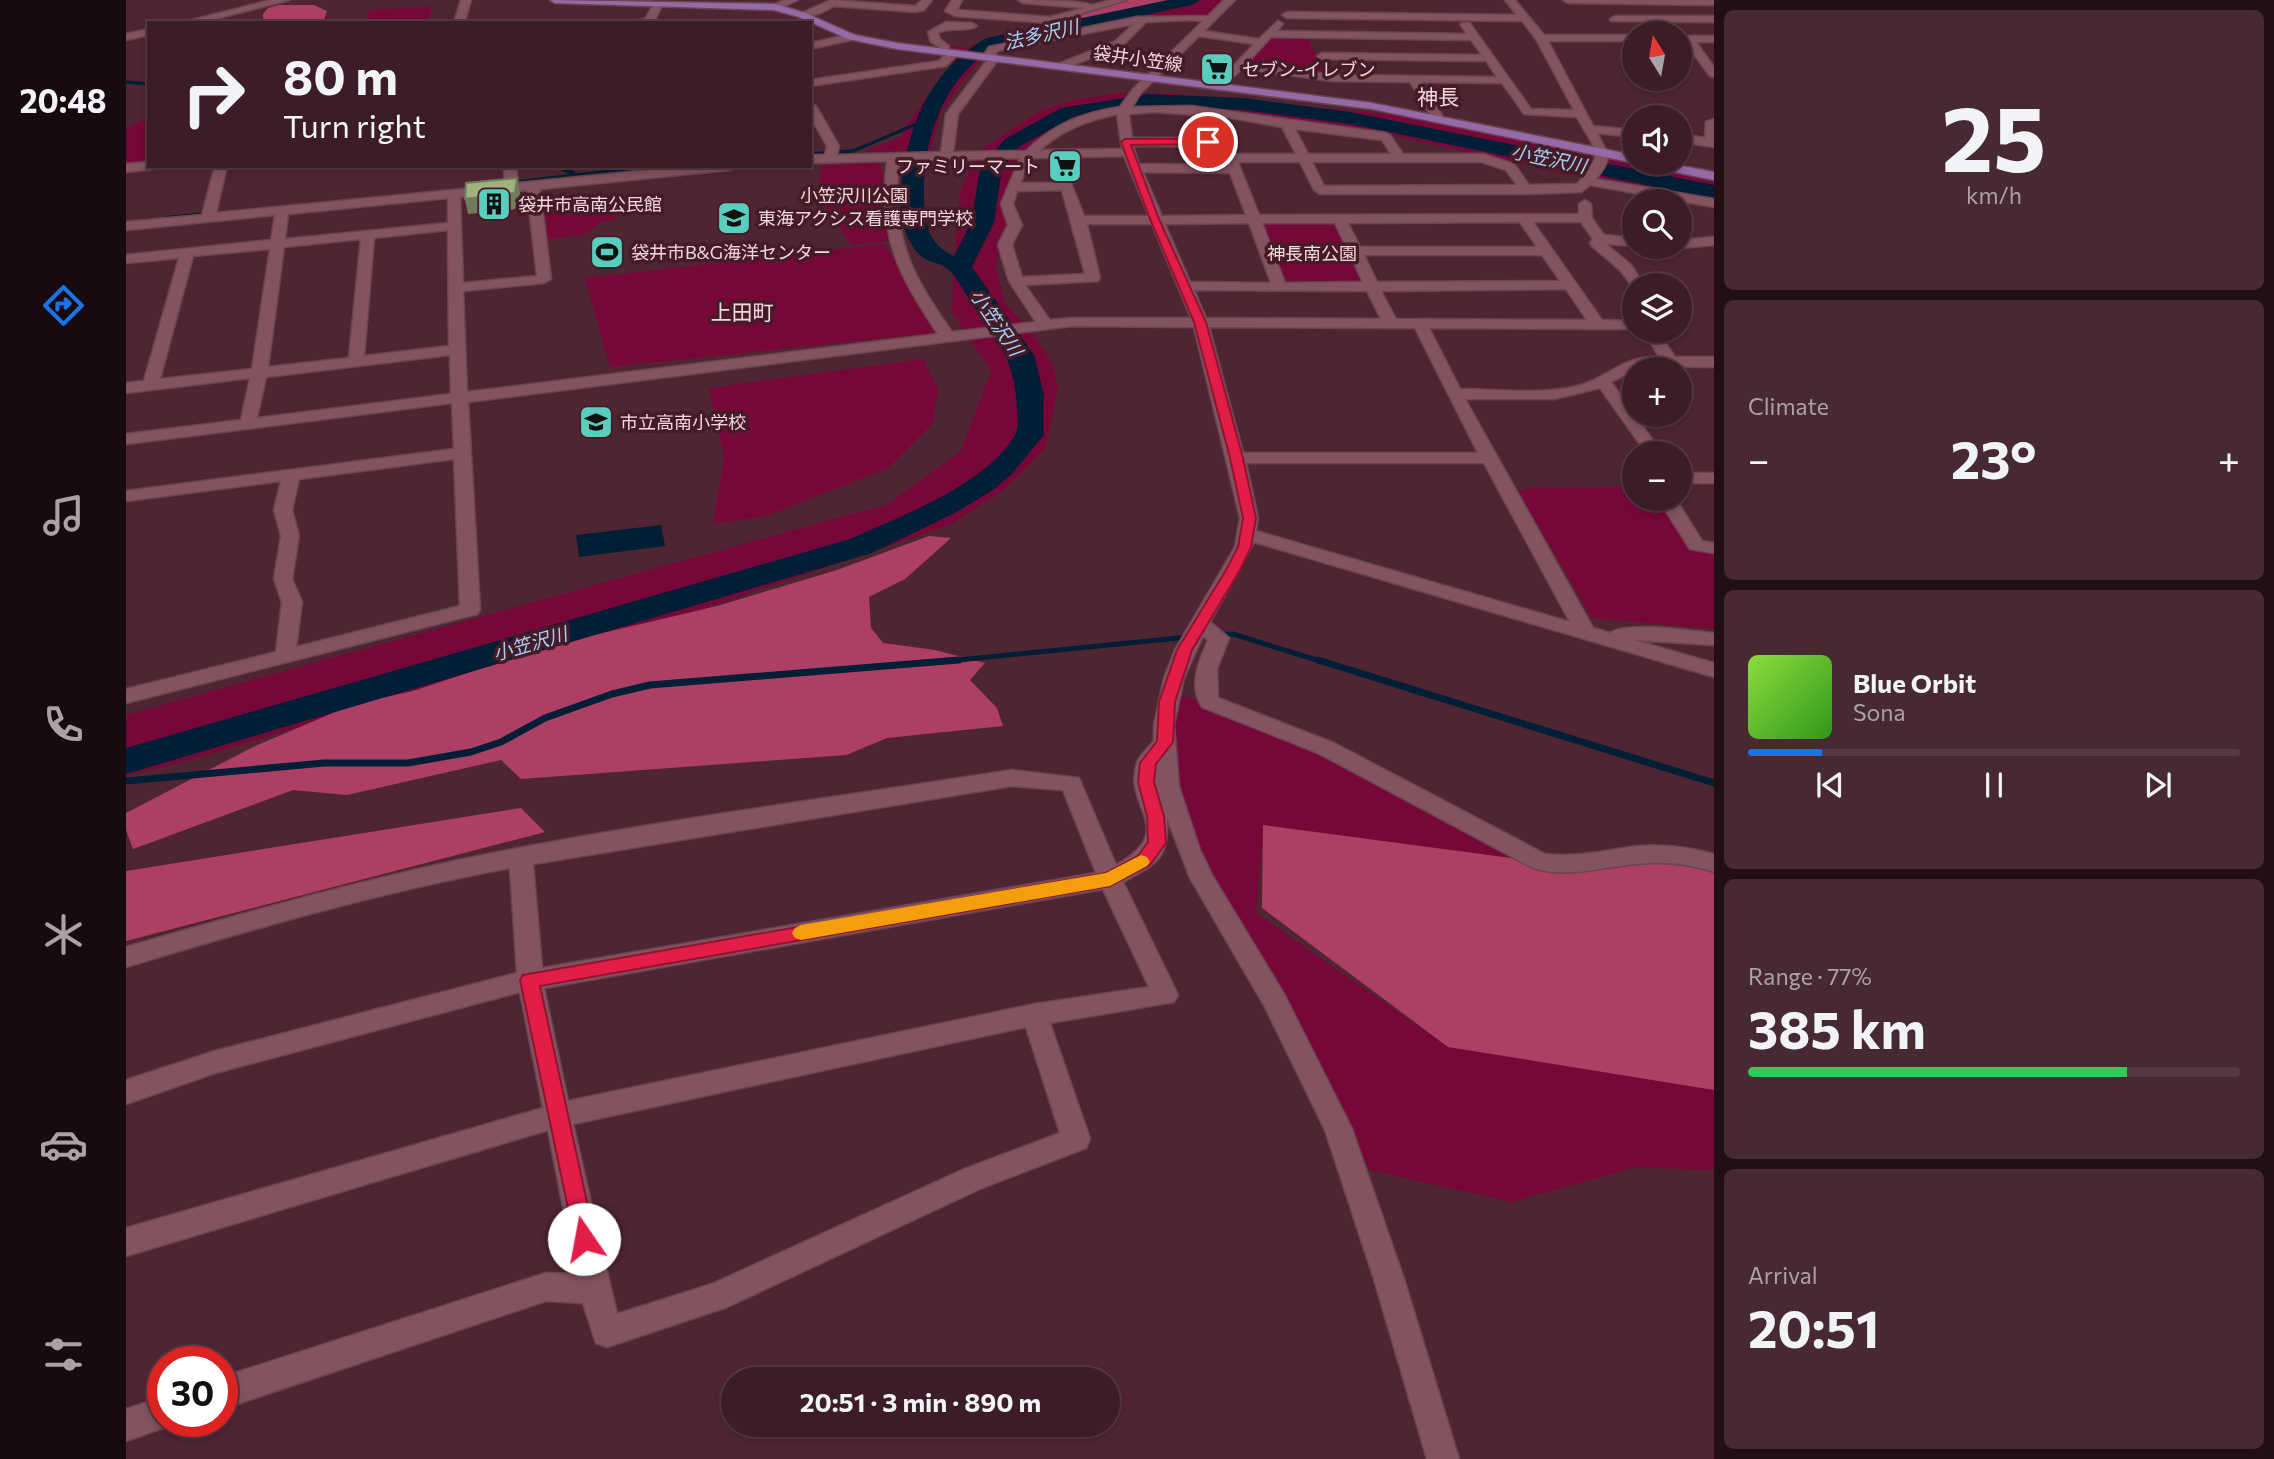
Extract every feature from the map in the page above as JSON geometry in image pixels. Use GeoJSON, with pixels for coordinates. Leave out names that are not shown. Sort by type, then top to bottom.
{"type":"FeatureCollection","features":[{"type":"Feature","properties":{"kind":"main road","name":"袋井小笠線"},"geometry":{"type":"LineString","coordinates":[[555,0],[775,7],[802,15],[852,37],[897,46],[1437,117],[1602,158],[1622,159]]}},
{"type":"Feature","properties":{"kind":"main road"},"geometry":{"type":"LineString","coordinates":[[1692,172],[1714,176]]}},
{"type":"Feature","properties":{"kind":"street"},"geometry":{"type":"LineString","coordinates":[[194,21],[284,0]]}},
{"type":"Feature","properties":{"kind":"street"},"geometry":{"type":"LineString","coordinates":[[460,21],[466,0]]}},
{"type":"Feature","properties":{"kind":"street"},"geometry":{"type":"LineString","coordinates":[[775,7],[793,0]]}},
{"type":"Feature","properties":{"kind":"street"},"geometry":{"type":"LineString","coordinates":[[802,15],[818,11],[834,1],[920,9],[927,0]]}},
{"type":"Feature","properties":{"kind":"street"},"geometry":{"type":"LineString","coordinates":[[957,0],[950,11],[954,13],[1057,19],[1122,0]]}},
{"type":"Feature","properties":{"kind":"street"},"geometry":{"type":"LineString","coordinates":[[1023,0],[1103,6]]}},
{"type":"Feature","properties":{"kind":"street"},"geometry":{"type":"LineString","coordinates":[[1230,0],[1137,91],[1123,110],[1127,147],[1134,168],[1200,322],[1249,518],[1244,547],[1185,650],[1167,702],[1165,742],[1168,787],[1189,849],[1219,909],[1288,1025],[1338,1129],[1378,1243],[1443,1459]]}},
{"type":"Feature","properties":{"kind":"street"},"geometry":{"type":"LineString","coordinates":[[1510,0],[1541,38],[1602,158],[1586,183],[1585,218],[1600,239],[1622,241]]}},
{"type":"Feature","properties":{"kind":"street"},"geometry":{"type":"LineString","coordinates":[[1568,0],[1714,2]]}},
{"type":"Feature","properties":{"kind":"street"},"geometry":{"type":"LineString","coordinates":[[1597,1],[1622,26]]}},
{"type":"Feature","properties":{"kind":"street"},"geometry":{"type":"LineString","coordinates":[[642,21],[650,19],[657,5]]}},
{"type":"Feature","properties":{"kind":"street"},"geometry":{"type":"LineString","coordinates":[[1219,88],[1271,34],[1285,11],[1525,18]]}},
{"type":"Feature","properties":{"kind":"street"},"geometry":{"type":"LineString","coordinates":[[940,155],[953,114],[993,50],[1008,44],[1142,21],[1188,15],[1212,19]]}},
{"type":"Feature","properties":{"kind":"street"},"geometry":{"type":"LineString","coordinates":[[1460,16],[1502,80],[1528,112],[1581,114]]}},
{"type":"Feature","properties":{"kind":"street"},"geometry":{"type":"LineString","coordinates":[[812,83],[942,64],[953,53],[932,35],[941,26],[1004,27],[1011,26],[1016,18]]}},
{"type":"Feature","properties":{"kind":"street"},"geometry":{"type":"LineString","coordinates":[[1615,19],[1714,19]]}},
{"type":"Feature","properties":{"kind":"street"},"geometry":{"type":"LineString","coordinates":[[1062,66],[1118,44],[1142,21]]}},
{"type":"Feature","properties":{"kind":"street"},"geometry":{"type":"LineString","coordinates":[[126,26],[147,26]]}},
{"type":"Feature","properties":{"kind":"street"},"geometry":{"type":"LineString","coordinates":[[126,37],[147,32]]}},
{"type":"Feature","properties":{"kind":"street"},"geometry":{"type":"LineString","coordinates":[[1198,33],[1261,42]]}},
{"type":"Feature","properties":{"kind":"street"},"geometry":{"type":"LineString","coordinates":[[1271,34],[1472,37]]}},
{"type":"Feature","properties":{"kind":"street"},"geometry":{"type":"LineString","coordinates":[[1312,34],[1333,78]]}},
{"type":"Feature","properties":{"kind":"street"},"geometry":{"type":"LineString","coordinates":[[812,46],[852,37]]}},
{"type":"Feature","properties":{"kind":"street"},"geometry":{"type":"LineString","coordinates":[[1541,38],[1622,37]]}},
{"type":"Feature","properties":{"kind":"street"},"geometry":{"type":"LineString","coordinates":[[1692,39],[1714,39]]}},
{"type":"Feature","properties":{"kind":"street"},"geometry":{"type":"LineString","coordinates":[[1692,48],[1714,74]]}},
{"type":"Feature","properties":{"kind":"street"},"geometry":{"type":"LineString","coordinates":[[1322,56],[1487,58]]}},
{"type":"Feature","properties":{"kind":"street"},"geometry":{"type":"LineString","coordinates":[[1240,65],[1333,78],[1502,80]]}},
{"type":"Feature","properties":{"kind":"street"},"geometry":{"type":"LineString","coordinates":[[1413,79],[1437,117]]}},
{"type":"Feature","properties":{"kind":"street"},"geometry":{"type":"LineString","coordinates":[[812,109],[833,146],[831,158]]}},
{"type":"Feature","properties":{"kind":"street"},"geometry":{"type":"LineString","coordinates":[[1046,325],[1024,299],[1016,281],[1005,245],[1015,225],[1007,204],[1024,154],[1040,140],[1076,121],[1123,110],[1195,125],[1286,123],[1386,137],[1399,158]]}},
{"type":"Feature","properties":{"kind":"street"},"geometry":{"type":"LineString","coordinates":[[1692,140],[1712,142],[1714,122]]}},
{"type":"Feature","properties":{"kind":"street"},"geometry":{"type":"LineString","coordinates":[[1286,123],[1320,190],[1527,190],[1586,183],[1714,203]]}},
{"type":"Feature","properties":{"kind":"street"},"geometry":{"type":"LineString","coordinates":[[812,159],[1024,154],[1127,147],[1195,125],[1224,142],[1280,287]]}},
{"type":"Feature","properties":{"kind":"street"},"geometry":{"type":"LineString","coordinates":[[1589,128],[1622,132]]}},
{"type":"Feature","properties":{"kind":"street"},"geometry":{"type":"LineString","coordinates":[[897,156],[890,207],[894,232],[910,278],[952,337]]}},
{"type":"Feature","properties":{"kind":"street"},"geometry":{"type":"LineString","coordinates":[[1134,168],[1303,158],[1483,158],[1510,167],[1527,190]]}},
{"type":"Feature","properties":{"kind":"street"},"geometry":{"type":"LineString","coordinates":[[126,168],[147,166]]}},
{"type":"Feature","properties":{"kind":"street"},"geometry":{"type":"LineString","coordinates":[[208,218],[220,168]]}},
{"type":"Feature","properties":{"kind":"street"},"geometry":{"type":"LineString","coordinates":[[510,168],[512,188]]}},
{"type":"Feature","properties":{"kind":"street"},"geometry":{"type":"LineString","coordinates":[[126,226],[709,168]]}},
{"type":"Feature","properties":{"kind":"street"},"geometry":{"type":"LineString","coordinates":[[455,288],[544,279],[533,185]]}},
{"type":"Feature","properties":{"kind":"street"},"geometry":{"type":"LineString","coordinates":[[1012,187],[1067,186],[1079,220],[1093,278],[1016,281]]}},
{"type":"Feature","properties":{"kind":"street"},"geometry":{"type":"LineString","coordinates":[[1370,190],[1384,219]]}},
{"type":"Feature","properties":{"kind":"street"},"geometry":{"type":"LineString","coordinates":[[126,696],[470,610],[457,350],[454,193]]}},
{"type":"Feature","properties":{"kind":"street"},"geometry":{"type":"LineString","coordinates":[[248,424],[259,373],[282,211]]}},
{"type":"Feature","properties":{"kind":"street"},"geometry":{"type":"LineString","coordinates":[[1079,220],[1585,218]]}},
{"type":"Feature","properties":{"kind":"street"},"geometry":{"type":"LineString","coordinates":[[1524,219],[1597,324]]}},
{"type":"Feature","properties":{"kind":"street"},"geometry":{"type":"LineString","coordinates":[[1340,220],[1391,326]]}},
{"type":"Feature","properties":{"kind":"street"},"geometry":{"type":"LineString","coordinates":[[126,259],[453,226]]}},
{"type":"Feature","properties":{"kind":"street"},"geometry":{"type":"LineString","coordinates":[[356,362],[368,234]]}},
{"type":"Feature","properties":{"kind":"street"},"geometry":{"type":"LineString","coordinates":[[1600,239],[1597,243],[1629,273]]}},
{"type":"Feature","properties":{"kind":"street"},"geometry":{"type":"LineString","coordinates":[[1692,243],[1714,241]]}},
{"type":"Feature","properties":{"kind":"street"},"geometry":{"type":"LineString","coordinates":[[1354,251],[1546,251]]}},
{"type":"Feature","properties":{"kind":"street"},"geometry":{"type":"LineString","coordinates":[[150,386],[187,253]]}},
{"type":"Feature","properties":{"kind":"street"},"geometry":{"type":"LineString","coordinates":[[1184,286],[1570,285]]}},
{"type":"Feature","properties":{"kind":"street"},"geometry":{"type":"LineString","coordinates":[[126,439],[1072,322],[1391,326],[1622,325]]}},
{"type":"Feature","properties":{"kind":"street"},"geometry":{"type":"LineString","coordinates":[[1421,326],[1454,394],[1593,633]]}},
{"type":"Feature","properties":{"kind":"street"},"geometry":{"type":"LineString","coordinates":[[126,388],[457,350]]}},
{"type":"Feature","properties":{"kind":"street"},"geometry":{"type":"LineString","coordinates":[[1692,361],[1714,362]]}},
{"type":"Feature","properties":{"kind":"street"},"geometry":{"type":"LineString","coordinates":[[1454,394],[1554,394],[1588,388],[1622,370]]}},
{"type":"Feature","properties":{"kind":"street"},"geometry":{"type":"LineString","coordinates":[[1602,380],[1645,441]]}},
{"type":"Feature","properties":{"kind":"street"},"geometry":{"type":"LineString","coordinates":[[126,497],[464,453]]}},
{"type":"Feature","properties":{"kind":"street"},"geometry":{"type":"LineString","coordinates":[[1236,458],[1491,458]]}},
{"type":"Feature","properties":{"kind":"street"},"geometry":{"type":"LineString","coordinates":[[285,656],[292,602],[283,579],[290,536],[282,510],[291,475]]}},
{"type":"Feature","properties":{"kind":"street"},"geometry":{"type":"LineString","coordinates":[[1692,478],[1714,478]]}},
{"type":"Feature","properties":{"kind":"street"},"geometry":{"type":"LineString","coordinates":[[1675,511],[1696,545],[1714,548]]}},
{"type":"Feature","properties":{"kind":"street"},"geometry":{"type":"LineString","coordinates":[[1247,534],[1714,670]]}},
{"type":"Feature","properties":{"kind":"street"},"geometry":{"type":"LineString","coordinates":[[1200,624],[1219,638],[1205,672],[1204,690],[1209,702],[1326,748],[1541,862],[1559,866],[1642,854],[1691,855],[1714,863]]}},
{"type":"Feature","properties":{"kind":"street"},"geometry":{"type":"LineString","coordinates":[[1593,633],[1714,639]]}},
{"type":"Feature","properties":{"kind":"street"},"geometry":{"type":"LineString","coordinates":[[126,1092],[215,1062],[530,980],[1110,879],[1144,860],[1157,843],[1156,816],[1146,782],[1148,763],[1165,742]]}},
{"type":"Feature","properties":{"kind":"street"},"geometry":{"type":"LineString","coordinates":[[126,957],[244,922],[458,869],[1012,778],[1070,783],[1110,879],[1165,995],[1035,1015],[559,1115],[126,1242]]}},
{"type":"Feature","properties":{"kind":"street"},"geometry":{"type":"LineString","coordinates":[[521,858],[530,980],[594,1289],[607,1332],[716,1297],[972,1179],[1076,1139],[1035,1015]]}},
{"type":"Feature","properties":{"kind":"street"},"geometry":{"type":"LineString","coordinates":[[238,1388],[546,1287],[594,1289]]}},
{"type":"Feature","properties":{"kind":"street"},"geometry":{"type":"LineString","coordinates":[[126,1425],[147,1418]]}},
{"type":"Feature","properties":{"kind":"green space"},"geometry":{"type":"Polygon","coordinates":[[[1179,0],[1227,0],[1212,19],[1188,15],[1162,17],[1008,44],[988,56],[951,50],[950,45],[965,48],[992,38],[1179,0]]]}},
{"type":"Feature","properties":{"kind":"green space"},"geometry":{"type":"Polygon","coordinates":[[[432,7],[428,21],[365,21],[369,10],[432,7]]]}},
{"type":"Feature","properties":{"kind":"green space"},"geometry":{"type":"Polygon","coordinates":[[[1272,36],[1308,38],[1325,74],[1246,63],[1272,36]]]}},
{"type":"Feature","properties":{"kind":"green space"},"geometry":{"type":"Polygon","coordinates":[[[956,58],[981,60],[960,84],[940,115],[931,150],[862,152],[901,137],[901,132],[956,58]]]}},
{"type":"Feature","properties":{"kind":"green space"},"geometry":{"type":"Polygon","coordinates":[[[1117,93],[1177,94],[1437,119],[1622,160],[1622,175],[1692,175],[1692,173],[1714,176],[1714,198],[1692,194],[1692,189],[1658,189],[1565,174],[1391,135],[1185,107],[1111,111],[1048,135],[1018,169],[1008,203],[1008,225],[996,266],[1004,302],[1035,336],[1053,365],[1058,389],[1045,449],[1004,490],[950,525],[697,611],[168,766],[126,775],[126,715],[888,504],[961,451],[991,371],[952,312],[961,187],[984,147],[1041,110],[1074,100],[1117,93]]]}},
{"type":"Feature","properties":{"kind":"green space"},"geometry":{"type":"Polygon","coordinates":[[[147,117],[147,164],[126,166],[126,129],[147,117]]]}},
{"type":"Feature","properties":{"kind":"green space","name":"小笠沢川公園"},"geometry":{"type":"Polygon","coordinates":[[[876,163],[882,169],[889,241],[851,245],[820,197],[821,166],[876,163]]]}},
{"type":"Feature","properties":{"kind":"green space"},"geometry":{"type":"Polygon","coordinates":[[[610,208],[620,214],[614,220],[602,222],[583,235],[539,240],[537,215],[610,208]]]}},
{"type":"Feature","properties":{"kind":"green space","name":"神長南公園"},"geometry":{"type":"Polygon","coordinates":[[[1264,224],[1335,224],[1362,282],[1285,281],[1264,224]]]}},
{"type":"Feature","properties":{"kind":"green space"},"geometry":{"type":"Polygon","coordinates":[[[884,244],[944,332],[610,367],[585,278],[884,244]]]}},
{"type":"Feature","properties":{"kind":"green space"},"geometry":{"type":"Polygon","coordinates":[[[923,359],[938,389],[933,423],[888,468],[766,516],[713,524],[724,458],[709,388],[923,359]]]}},
{"type":"Feature","properties":{"kind":"green space"},"geometry":{"type":"Polygon","coordinates":[[[1622,487],[1622,511],[1666,511],[1692,551],[1714,551],[1714,629],[1592,618],[1518,491],[1533,488],[1622,487]]]}},
{"type":"Feature","properties":{"kind":"green space"},"geometry":{"type":"Polygon","coordinates":[[[1171,691],[1340,755],[1541,862],[1264,825],[1256,913],[1448,1047],[1714,1090],[1714,1170],[1635,1167],[1512,1202],[1370,1170],[1194,861],[1167,782],[1171,691]]]}},
{"type":"Feature","properties":{"kind":"shaded area"},"geometry":{"type":"Polygon","coordinates":[[[1122,0],[1179,0],[1043,29],[1122,0]]]}},
{"type":"Feature","properties":{"kind":"shaded area"},"geometry":{"type":"Polygon","coordinates":[[[279,5],[314,5],[327,11],[324,21],[263,21],[263,14],[268,8],[279,5]]]}},
{"type":"Feature","properties":{"kind":"shaded area"},"geometry":{"type":"Polygon","coordinates":[[[929,536],[951,538],[905,579],[869,597],[871,628],[883,643],[935,650],[985,663],[970,680],[997,708],[1003,726],[887,738],[846,755],[521,779],[501,760],[347,795],[293,790],[133,849],[126,830],[126,813],[253,747],[354,704],[413,691],[556,644],[717,606],[837,570],[929,536]]]}},
{"type":"Feature","properties":{"kind":"shaded area"},"geometry":{"type":"Polygon","coordinates":[[[521,808],[545,832],[126,941],[126,871],[521,808]]]}},
{"type":"Feature","properties":{"kind":"shaded area"},"geometry":{"type":"Polygon","coordinates":[[[1263,825],[1541,862],[1714,863],[1714,1090],[1448,1047],[1262,908],[1263,825]]]}},
{"type":"Feature","properties":{"kind":"water"},"geometry":{"type":"Polygon","coordinates":[[[661,525],[665,546],[579,557],[576,535],[661,525]]]}},
{"type":"Feature","properties":{"kind":"building"},"geometry":{"type":"Polygon","coordinates":[[[517,178],[515,193],[465,199],[466,183],[517,178]]]}},
{"type":"Feature","properties":{"kind":"waterway","name":"法多沢川"},"geometry":{"type":"LineString","coordinates":[[960,267],[927,250],[915,222],[913,185],[918,148],[927,118],[962,64],[993,42],[1192,0]]}},
{"type":"Feature","properties":{"kind":"waterway"},"geometry":{"type":"LineString","coordinates":[[126,82],[147,84]]}},
{"type":"Feature","properties":{"kind":"waterway","name":"小笠沢川"},"geometry":{"type":"LineString","coordinates":[[960,267],[983,223],[991,169],[1012,143],[1068,112],[1148,100],[1244,104],[1350,118],[1714,192]]}},
{"type":"Feature","properties":{"kind":"waterway"},"geometry":{"type":"LineString","coordinates":[[812,154],[853,151],[926,120]]}},
{"type":"Feature","properties":{"kind":"waterway"},"geometry":{"type":"LineString","coordinates":[[562,168],[567,170]]}},
{"type":"Feature","properties":{"kind":"waterway"},"geometry":{"type":"LineString","coordinates":[[615,170],[641,168]]}},
{"type":"Feature","properties":{"kind":"waterway"},"geometry":{"type":"LineString","coordinates":[[563,169],[573,173]]}},
{"type":"Feature","properties":{"kind":"waterway"},"geometry":{"type":"LineString","coordinates":[[512,183],[635,169]]}},
{"type":"Feature","properties":{"kind":"waterway"},"geometry":{"type":"LineString","coordinates":[[168,218],[209,214]]}},
{"type":"Feature","properties":{"kind":"waterway","name":"小笠沢川"},"geometry":{"type":"LineString","coordinates":[[126,761],[861,546],[964,496],[1001,468],[1026,442],[1030,435],[1032,419],[1028,383],[1021,355],[960,267]]}},
{"type":"Feature","properties":{"kind":"waterway"},"geometry":{"type":"LineString","coordinates":[[1217,635],[1233,634],[1323,662]]}},
{"type":"Feature","properties":{"kind":"waterway"},"geometry":{"type":"LineString","coordinates":[[959,660],[1189,637]]}},
{"type":"Feature","properties":{"kind":"waterway"},"geometry":{"type":"LineString","coordinates":[[126,781],[324,763],[408,763],[471,752],[501,742],[545,718],[612,694],[650,685],[959,660]]}},
{"type":"Feature","properties":{"kind":"waterway"},"geometry":{"type":"LineString","coordinates":[[939,662],[959,660]]}},
{"type":"Feature","properties":{"kind":"waterway"},"geometry":{"type":"LineString","coordinates":[[1318,660],[1714,783]]}},
{"type":"Feature","properties":{"kind":"slow traffic"},"geometry":{"type":"LineString","coordinates":[[801,933],[1110,879],[1141,862]]}},
{"type":"Feature","properties":{"kind":"place","name":"セブン-イレブン"},"geometry":{"type":"Point","coordinates":[1217,69]}},
{"type":"Feature","properties":{"kind":"place","name":"ファミリーマート"},"geometry":{"type":"Point","coordinates":[1065,166]}},
{"type":"Feature","properties":{"kind":"place","name":"袋井市高南公民館"},"geometry":{"type":"Point","coordinates":[494,204]}},
{"type":"Feature","properties":{"kind":"place","name":"東海アクシス看護専門学校"},"geometry":{"type":"Point","coordinates":[734,218]}},
{"type":"Feature","properties":{"kind":"place","name":"袋井市B&G海洋センター"},"geometry":{"type":"Point","coordinates":[607,252]}},
{"type":"Feature","properties":{"kind":"place","name":"市立高南小学校"},"geometry":{"type":"Point","coordinates":[596,422]}},
{"type":"Feature","properties":{"kind":"district","name":"神長"},"geometry":{"type":"Point","coordinates":[1438,96]}},
{"type":"Feature","properties":{"kind":"district","name":"上田町"},"geometry":{"type":"Point","coordinates":[742,311]}},
{"type":"Feature","properties":{"kind":"route"},"geometry":{"type":"LineString","coordinates":[[584,1239],[530,980],[1110,879],[1144,860],[1157,843],[1156,816],[1146,782],[1148,763],[1165,742],[1167,702],[1185,650],[1233,570],[1244,547],[1249,518],[1200,322],[1154,219],[1125,142],[1208,142]]}}]}
